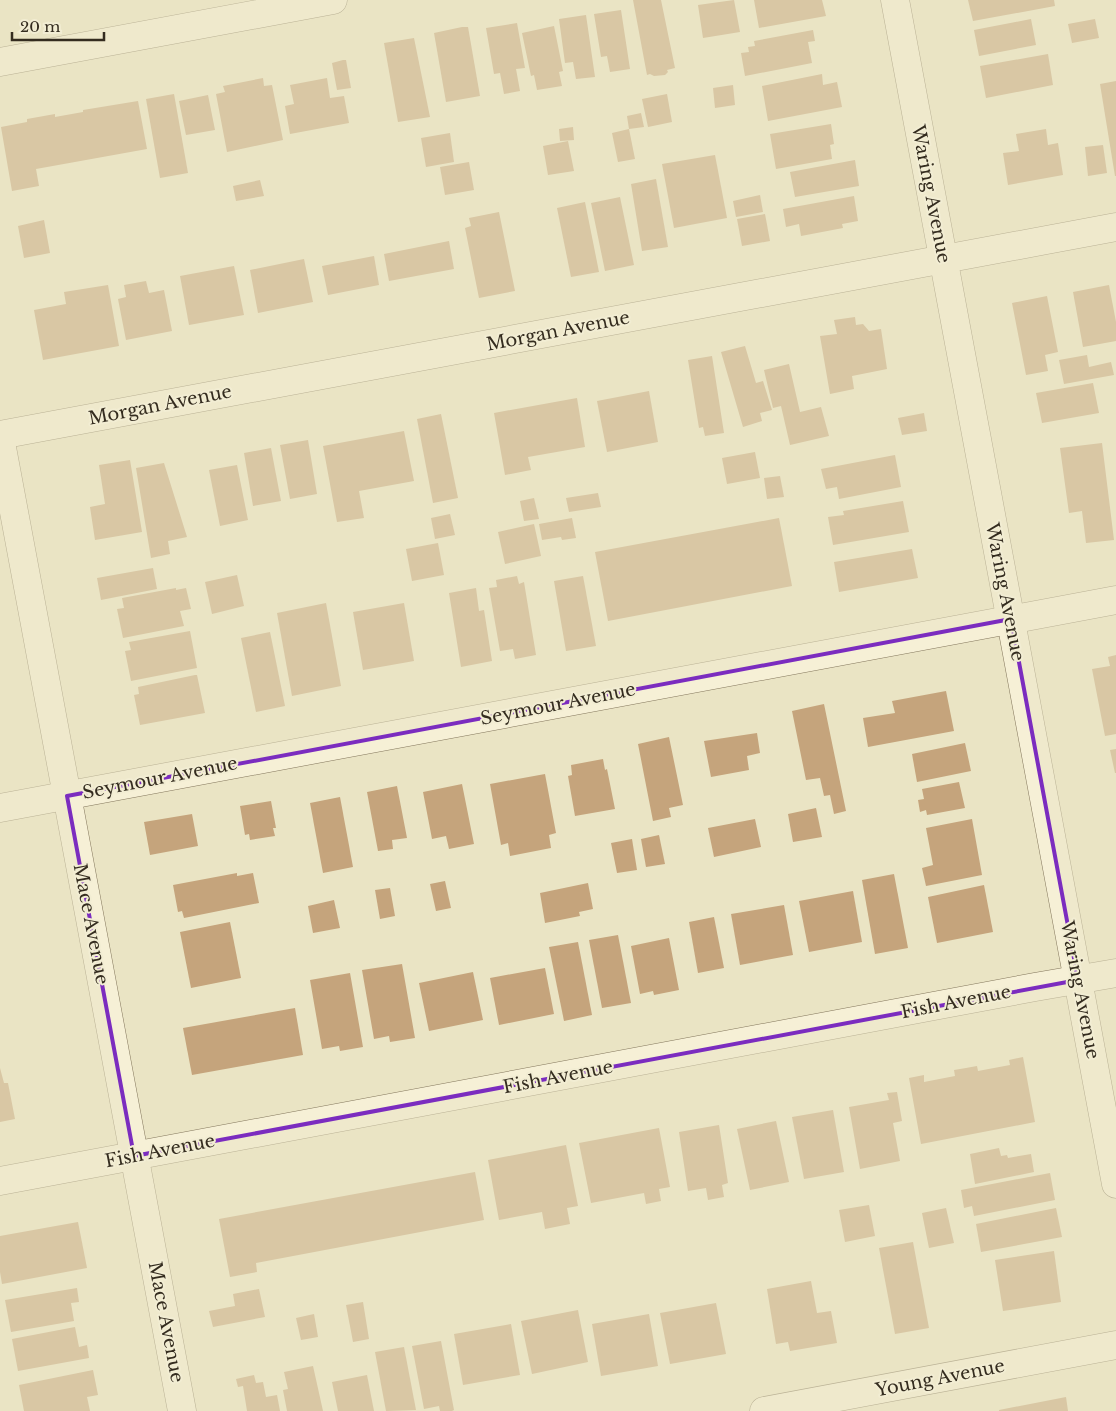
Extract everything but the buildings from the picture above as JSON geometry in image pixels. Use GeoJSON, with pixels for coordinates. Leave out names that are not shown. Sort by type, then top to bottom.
{"type":"FeatureCollection","features":[{"type":"Feature","properties":{"kind":"street"},"geometry":{"type":"LineString","coordinates":[[0,62],[333,0]]}},
{"type":"Feature","properties":{"kind":"street","name":"Waring Avenue"},"geometry":{"type":"LineString","coordinates":[[894,0],[1116,1184]]}},
{"type":"Feature","properties":{"kind":"street","name":"Morgan Avenue"},"geometry":{"type":"LineString","coordinates":[[0,436],[1116,227]]}},
{"type":"Feature","properties":{"kind":"street","name":"Mace Avenue"},"geometry":{"type":"LineString","coordinates":[[0,436],[182,1411]]}},
{"type":"Feature","properties":{"kind":"street","name":"Seymour Avenue"},"geometry":{"type":"LineString","coordinates":[[0,808],[1116,600]]}},
{"type":"Feature","properties":{"kind":"street","name":"Fish Avenue"},"geometry":{"type":"LineString","coordinates":[[0,1181],[1116,973]]}},
{"type":"Feature","properties":{"kind":"street","name":"Young Avenue"},"geometry":{"type":"LineString","coordinates":[[764,1411],[1116,1345]]}},
{"type":"Feature","properties":{"kind":"highlighted area"},"geometry":{"type":"Polygon","coordinates":[[[1011,619],[1078,980],[134,1156],[67,796],[1011,619]]]}}]}
